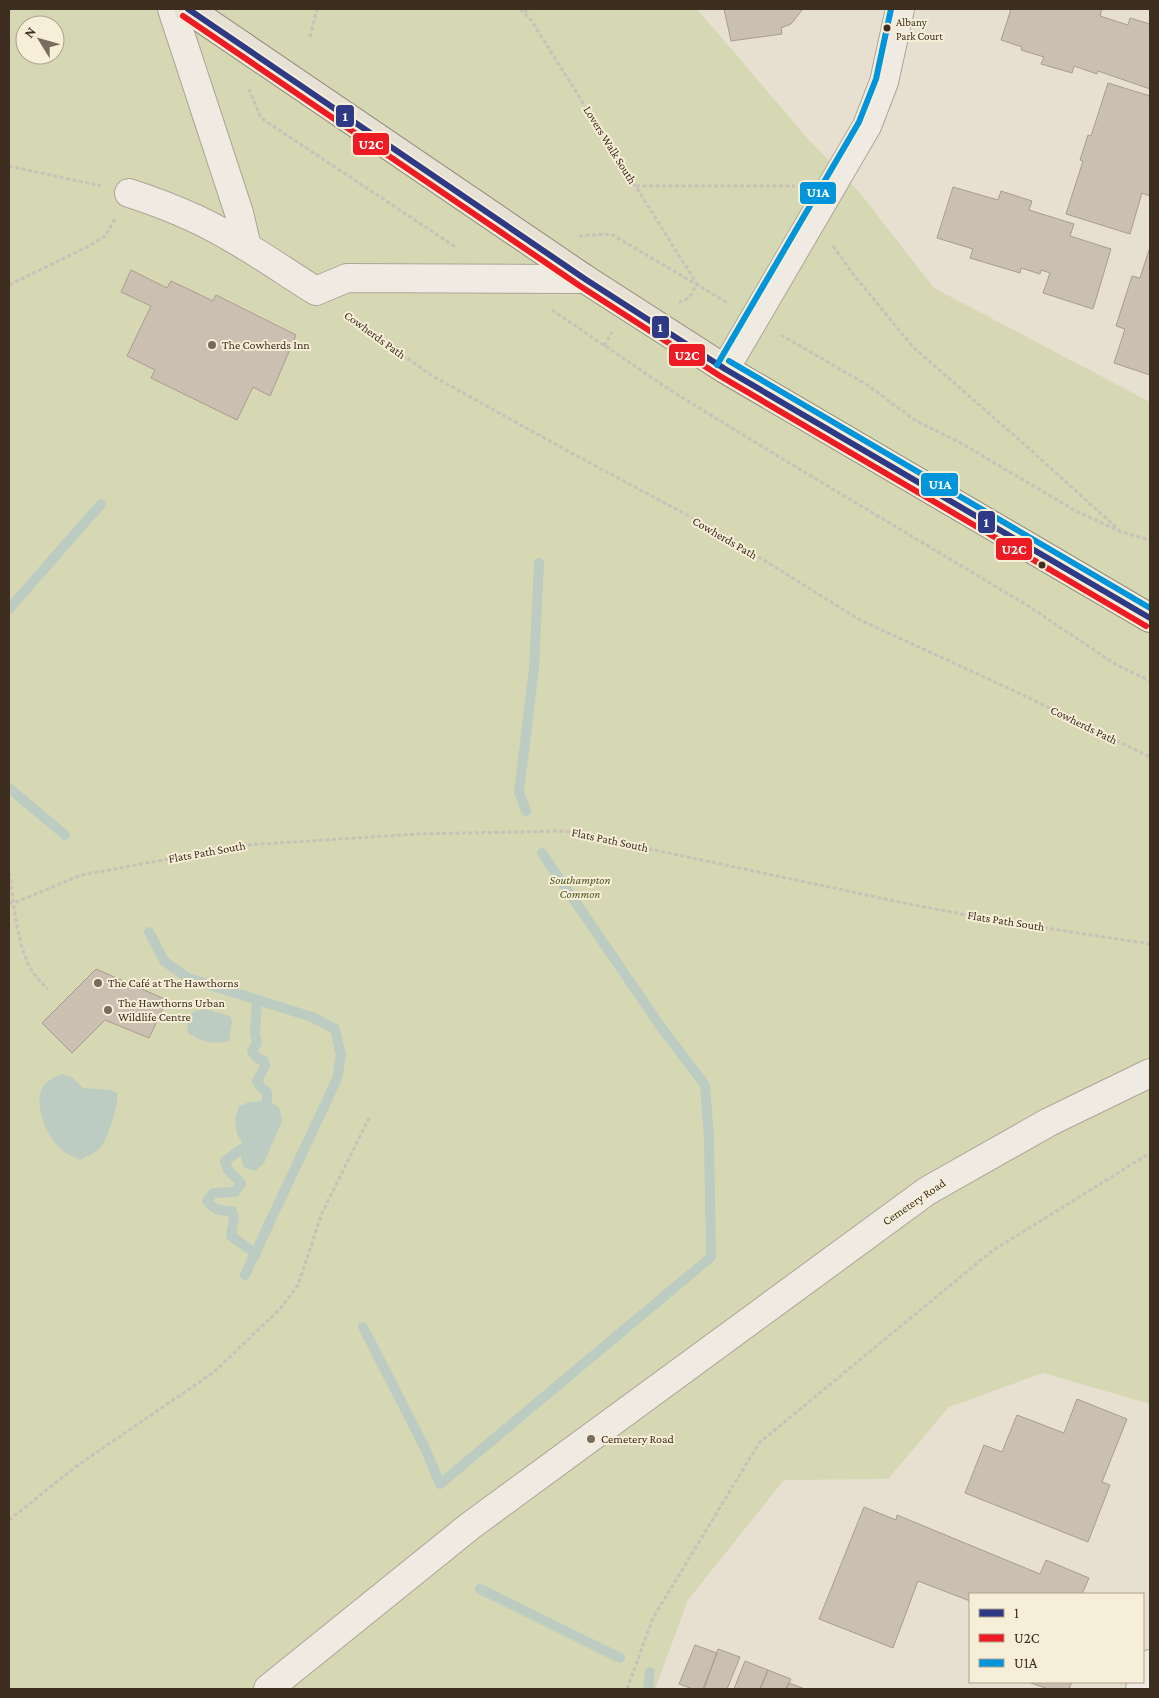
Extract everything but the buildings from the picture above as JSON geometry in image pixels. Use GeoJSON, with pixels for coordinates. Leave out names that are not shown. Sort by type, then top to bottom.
{"type":"FeatureCollection","features":[{"type":"Feature","properties":{"kind":"main road"},"geometry":{"type":"LineString","coordinates":[[188,9],[585,279],[725,369],[1150,618]]}},
{"type":"Feature","properties":{"kind":"street"},"geometry":{"type":"LineString","coordinates":[[172,9],[239,212],[246,247]]}},
{"type":"Feature","properties":{"kind":"street"},"geometry":{"type":"LineString","coordinates":[[725,369],[866,126],[884,82],[900,9]]}},
{"type":"Feature","properties":{"kind":"street"},"geometry":{"type":"LineString","coordinates":[[129,193],[164,205],[195,219],[246,247],[316,291],[347,278],[585,279]]}},
{"type":"Feature","properties":{"kind":"street","name":"Cemetery Road"},"geometry":{"type":"LineString","coordinates":[[268,1689],[470,1526],[927,1191],[1049,1122],[1150,1073]]}},
{"type":"Feature","properties":{"kind":"street"},"geometry":{"type":"LineString","coordinates":[[1144,1679],[1150,1664]]}},
{"type":"Feature","properties":{"kind":"path"},"geometry":{"type":"LineString","coordinates":[[310,37],[317,9]]}},
{"type":"Feature","properties":{"kind":"path","name":"Lovers Walk South"},"geometry":{"type":"LineString","coordinates":[[520,9],[531,20],[697,284]]}},
{"type":"Feature","properties":{"kind":"path"},"geometry":{"type":"LineString","coordinates":[[525,9],[531,20]]}},
{"type":"Feature","properties":{"kind":"path"},"geometry":{"type":"LineString","coordinates":[[261,118],[459,249]]}},
{"type":"Feature","properties":{"kind":"path"},"geometry":{"type":"LineString","coordinates":[[9,166],[129,193],[105,236],[88,247],[9,285]]}},
{"type":"Feature","properties":{"kind":"path"},"geometry":{"type":"LineString","coordinates":[[635,186],[795,186]]}},
{"type":"Feature","properties":{"kind":"path"},"geometry":{"type":"LineString","coordinates":[[611,234],[726,301]]}},
{"type":"Feature","properties":{"kind":"path"},"geometry":{"type":"LineString","coordinates":[[833,246],[853,274],[913,347],[1121,532]]}},
{"type":"Feature","properties":{"kind":"path"},"geometry":{"type":"LineString","coordinates":[[689,298],[697,284]]}},
{"type":"Feature","properties":{"kind":"path","name":"Cowherds Path"},"geometry":{"type":"LineString","coordinates":[[316,291],[429,374],[564,450],[717,531],[860,620],[1019,693],[1150,757]]}},
{"type":"Feature","properties":{"kind":"path"},"geometry":{"type":"LineString","coordinates":[[551,309],[604,346],[776,455],[1030,606],[1114,664],[1150,681]]}},
{"type":"Feature","properties":{"kind":"path"},"geometry":{"type":"LineString","coordinates":[[604,346],[613,331]]}},
{"type":"Feature","properties":{"kind":"path"},"geometry":{"type":"LineString","coordinates":[[781,335],[866,384],[916,421],[959,442],[1076,511],[1121,532],[1150,540]]}},
{"type":"Feature","properties":{"kind":"path","name":"Flats Path South"},"geometry":{"type":"LineString","coordinates":[[9,903],[14,903],[81,875],[246,845],[417,834],[565,831],[904,903],[1150,944]]}},
{"type":"Feature","properties":{"kind":"path"},"geometry":{"type":"LineString","coordinates":[[9,873],[21,944],[34,974],[48,989]]}},
{"type":"Feature","properties":{"kind":"path"},"geometry":{"type":"LineString","coordinates":[[9,1520],[31,1500],[78,1465],[214,1372],[280,1309],[298,1285],[322,1213],[370,1116]]}},
{"type":"Feature","properties":{"kind":"path"},"geometry":{"type":"LineString","coordinates":[[627,1689],[653,1618],[759,1443],[992,1251],[1150,1153]]}},
{"type":"Feature","properties":{"kind":"green space","name":"Southampton Common"},"geometry":{"type":"Polygon","coordinates":[[[9,9],[697,9],[809,140],[860,193],[934,288],[1150,402],[1150,1404],[1043,1373],[949,1407],[888,1479],[784,1480],[688,1600],[655,1689],[9,1689],[9,9]]]}},
{"type":"Feature","properties":{"kind":"shaded area"},"geometry":{"type":"Polygon","coordinates":[[[204,1009],[230,1016],[232,1021],[229,1041],[208,1042],[188,1033],[187,1024],[193,1012],[204,1009]]]}},
{"type":"Feature","properties":{"kind":"shaded area"},"geometry":{"type":"Polygon","coordinates":[[[62,1074],[73,1078],[83,1088],[110,1090],[117,1093],[115,1113],[104,1142],[97,1151],[80,1160],[57,1146],[47,1131],[41,1112],[39,1102],[43,1087],[49,1081],[62,1074]]]}},
{"type":"Feature","properties":{"kind":"shaded area"},"geometry":{"type":"Polygon","coordinates":[[[262,1101],[276,1105],[280,1110],[282,1121],[264,1163],[255,1171],[243,1167],[241,1158],[242,1142],[237,1134],[235,1119],[239,1106],[250,1102],[262,1101]]]}},
{"type":"Feature","properties":{"kind":"waterway"},"geometry":{"type":"LineString","coordinates":[[9,609],[101,504]]}},
{"type":"Feature","properties":{"kind":"waterway"},"geometry":{"type":"LineString","coordinates":[[526,811],[519,792],[534,669],[539,563]]}},
{"type":"Feature","properties":{"kind":"waterway"},"geometry":{"type":"LineString","coordinates":[[9,788],[65,835]]}},
{"type":"Feature","properties":{"kind":"waterway"},"geometry":{"type":"LineString","coordinates":[[363,1327],[425,1448],[440,1484],[711,1257],[709,1138],[705,1085],[661,1027],[542,853]]}},
{"type":"Feature","properties":{"kind":"waterway"},"geometry":{"type":"LineString","coordinates":[[149,932],[164,961],[188,978],[312,1017],[335,1029],[341,1055],[337,1079],[245,1275]]}},
{"type":"Feature","properties":{"kind":"waterway"},"geometry":{"type":"LineString","coordinates":[[257,1000],[255,1033],[257,1043],[252,1051],[257,1058],[264,1061],[265,1066],[257,1081],[267,1092],[267,1103]]}},
{"type":"Feature","properties":{"kind":"waterway"},"geometry":{"type":"LineString","coordinates":[[241,1149],[225,1161],[228,1170],[241,1183],[235,1192],[213,1193],[207,1201],[218,1209],[232,1211],[234,1218],[231,1236],[256,1254]]}},
{"type":"Feature","properties":{"kind":"waterway"},"geometry":{"type":"LineString","coordinates":[[480,1589],[620,1658]]}},
{"type":"Feature","properties":{"kind":"waterway"},"geometry":{"type":"LineString","coordinates":[[648,1689],[650,1672]]}},
{"type":"Feature","properties":{"kind":"transit line","name":"1"},"geometry":{"type":"LineString","coordinates":[[188,9],[585,279],[725,369],[1150,618]]}},
{"type":"Feature","properties":{"kind":"transit line","name":"U1A"},"geometry":{"type":"LineString","coordinates":[[717,365],[859,122],[876,79],[891,9]]}},
{"type":"Feature","properties":{"kind":"transit line","name":"U2C"},"geometry":{"type":"LineString","coordinates":[[183,16],[580,286],[720,376],[1146,626]]}},
{"type":"Feature","properties":{"kind":"transit line","name":"U1A"},"geometry":{"type":"LineString","coordinates":[[729,361],[1150,608]]}},
{"type":"Feature","properties":{"kind":"place","name":"Albany Park Court"},"geometry":{"type":"Point","coordinates":[887,28]}},
{"type":"Feature","properties":{"kind":"place","name":"The Cowherds Inn"},"geometry":{"type":"Point","coordinates":[212,345]}},
{"type":"Feature","properties":{"kind":"place","name":"The Café at The Hawthorns"},"geometry":{"type":"Point","coordinates":[98,983]}},
{"type":"Feature","properties":{"kind":"place","name":"The Hawthorns Urban Wildlife Centre"},"geometry":{"type":"Point","coordinates":[108,1010]}},
{"type":"Feature","properties":{"kind":"place","name":"Cemetery Road"},"geometry":{"type":"Point","coordinates":[591,1439]}}]}
